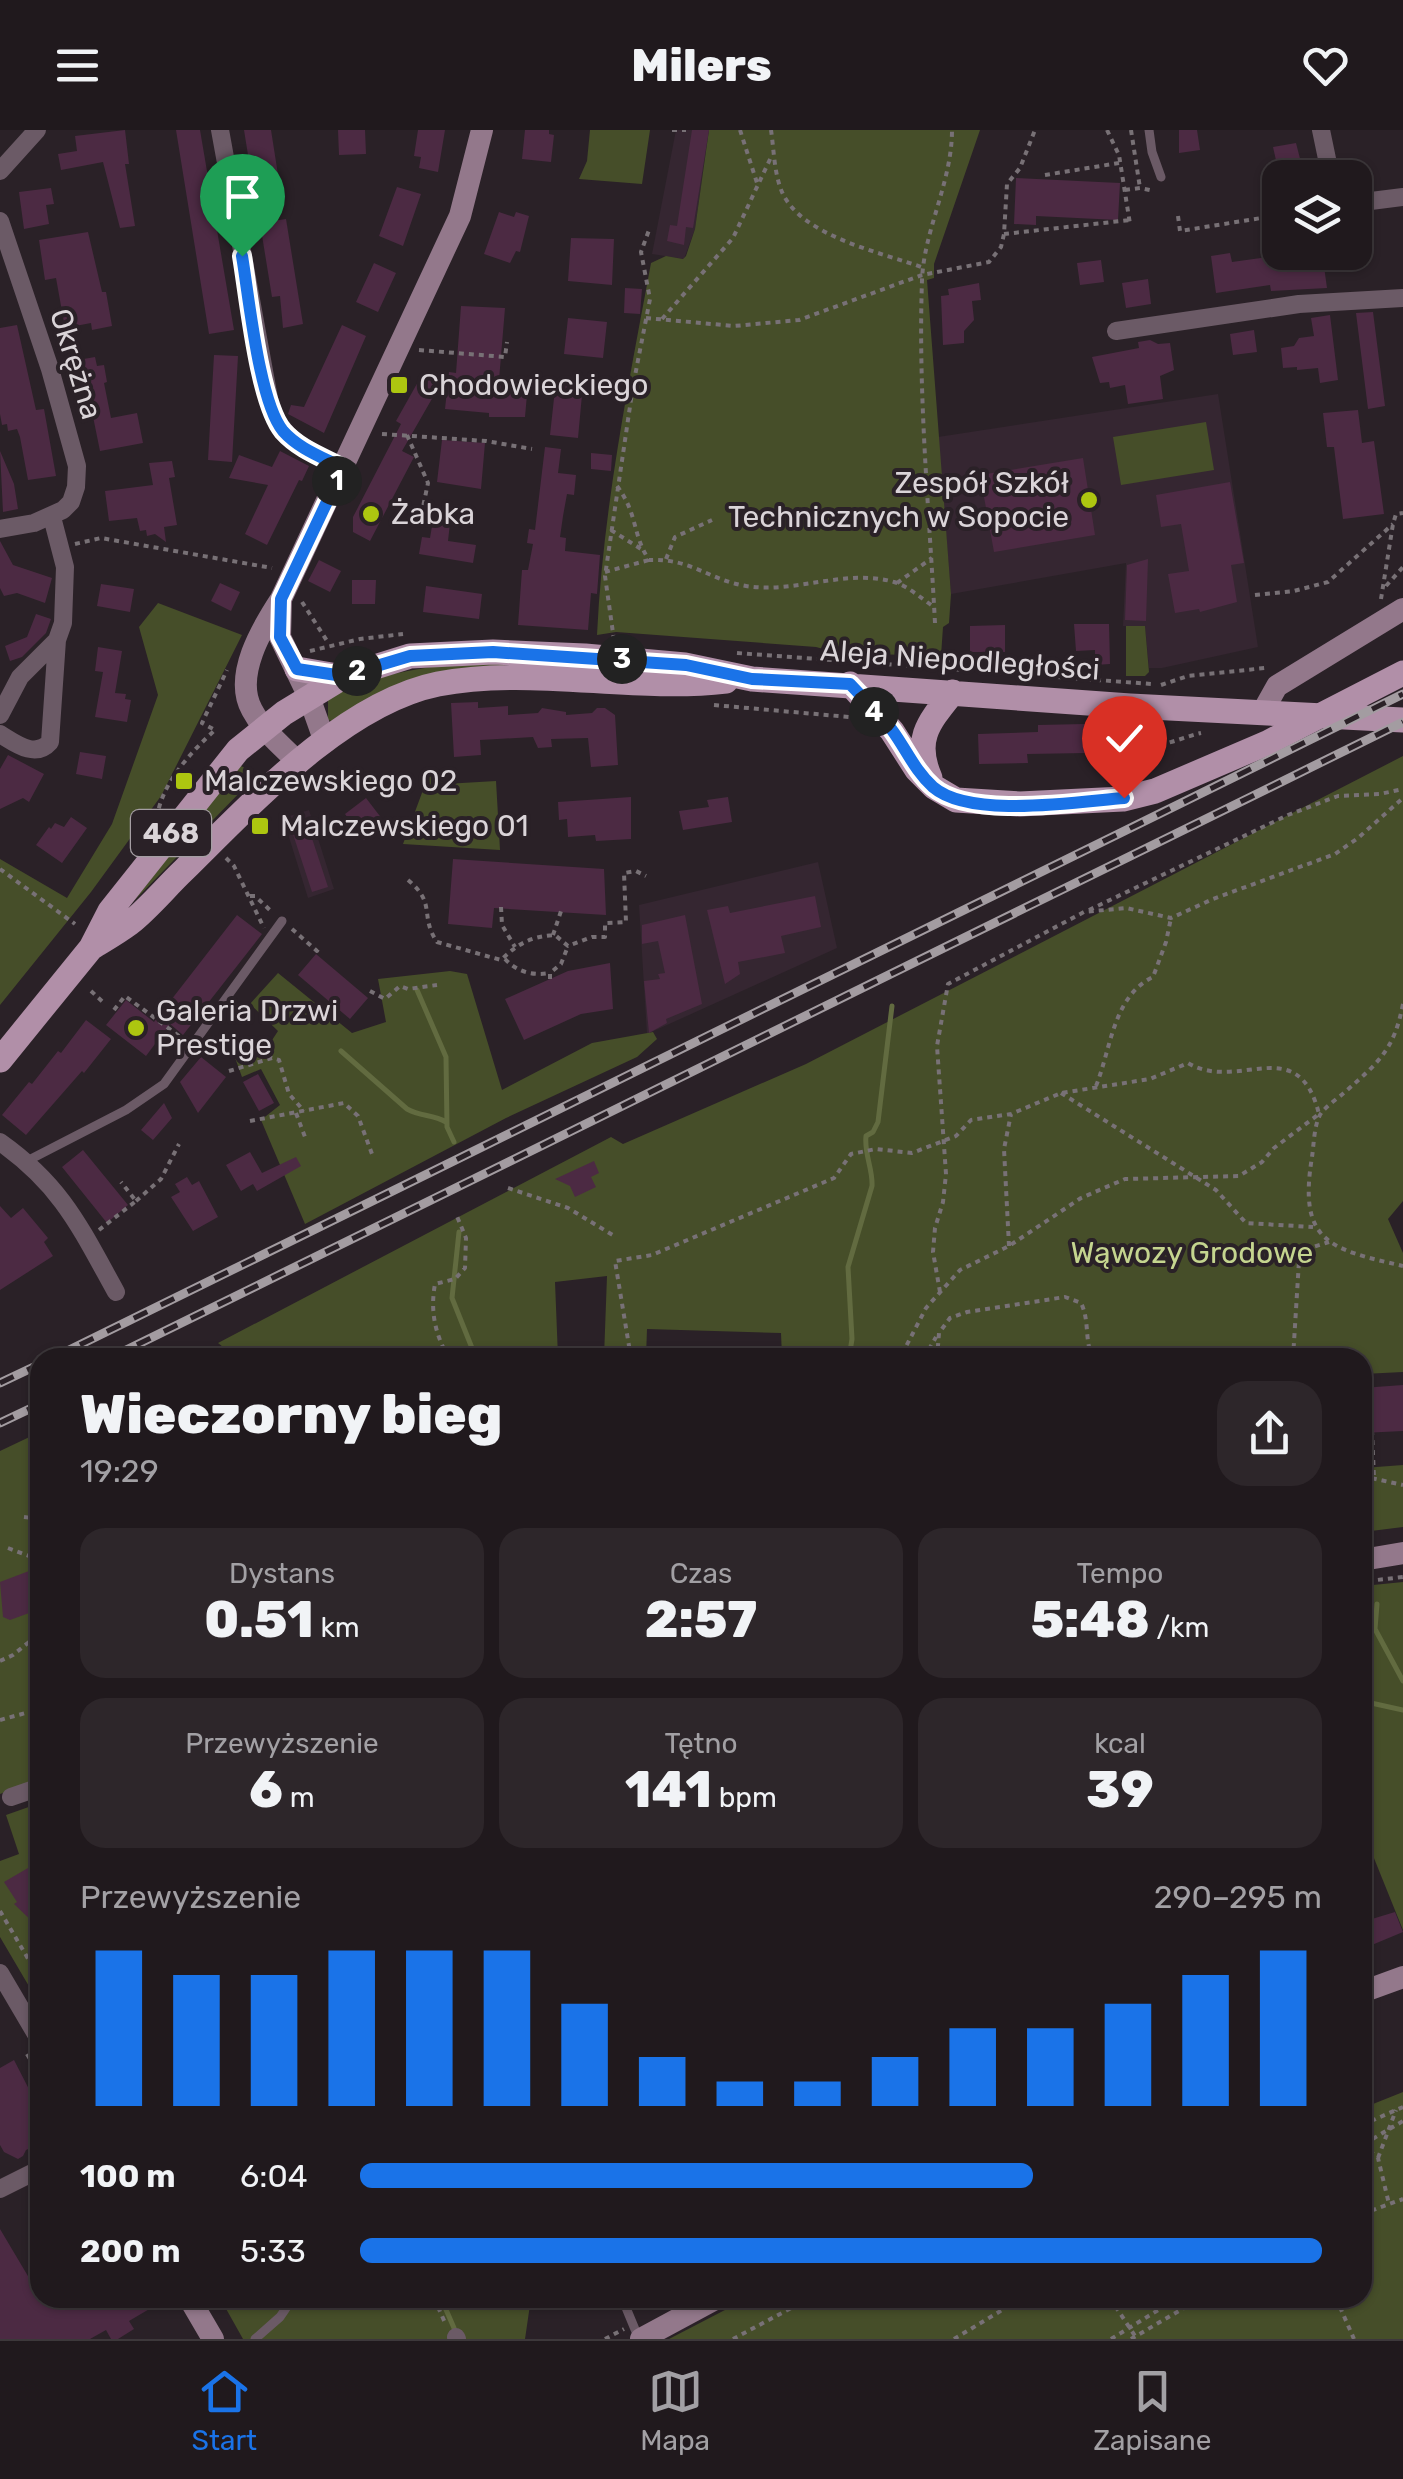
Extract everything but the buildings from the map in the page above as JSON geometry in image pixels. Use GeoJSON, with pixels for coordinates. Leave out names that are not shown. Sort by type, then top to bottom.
{"type":"FeatureCollection","features":[{"type":"Feature","properties":{"kind":"main road"},"geometry":{"type":"LineString","coordinates":[[324,742],[309,697],[280,637],[289,597],[343,468],[460,216],[482,130]]}},
{"type":"Feature","properties":{"kind":"main road"},"geometry":{"type":"LineString","coordinates":[[289,597],[256,642],[246,690],[250,708],[264,728],[299,764]]}},
{"type":"Feature","properties":{"kind":"main road"},"geometry":{"type":"LineString","coordinates":[[1262,711],[1277,686],[1392,607]]}},
{"type":"Feature","properties":{"kind":"main road","name":"Aleja Niepodległości"},"geometry":{"type":"LineString","coordinates":[[0,1060],[91,948],[110,911],[238,750],[264,728],[343,676],[410,656],[493,652],[686,665],[752,679]]}},
{"type":"Feature","properties":{"kind":"main road"},"geometry":{"type":"LineString","coordinates":[[297,669],[343,676]]}},
{"type":"Feature","properties":{"kind":"main road"},"geometry":{"type":"LineString","coordinates":[[850,684],[892,730],[934,788],[956,800],[978,804],[1138,796],[1267,743],[1403,673]]}},
{"type":"Feature","properties":{"kind":"main road","name":"Aleja Niepodległości"},"geometry":{"type":"LineString","coordinates":[[91,948],[130,923],[242,812],[347,723],[409,691],[442,684],[514,679],[686,686],[752,679],[1130,706],[1403,720]]}},
{"type":"Feature","properties":{"kind":"main road"},"geometry":{"type":"LineString","coordinates":[[934,788],[923,762],[924,736],[953,692]]}},
{"type":"Feature","properties":{"kind":"main road"},"geometry":{"type":"LineString","coordinates":[[1372,1558],[1403,1553]]}},
{"type":"Feature","properties":{"kind":"main road"},"geometry":{"type":"LineString","coordinates":[[1372,1988],[1403,1977]]}},
{"type":"Feature","properties":{"kind":"main road"},"geometry":{"type":"LineString","coordinates":[[193,2308],[206,2337]]}},
{"type":"Feature","properties":{"kind":"main road"},"geometry":{"type":"LineString","coordinates":[[640,2339],[698,2308]]}},
{"type":"Feature","properties":{"kind":"street"},"geometry":{"type":"LineString","coordinates":[[0,171],[37,130]]}},
{"type":"Feature","properties":{"kind":"street"},"geometry":{"type":"LineString","coordinates":[[220,130],[271,409],[282,430],[298,446],[343,468]]}},
{"type":"Feature","properties":{"kind":"street"},"geometry":{"type":"LineString","coordinates":[[1321,130],[1327,160]]}},
{"type":"Feature","properties":{"kind":"street"},"geometry":{"type":"LineString","coordinates":[[1372,201],[1403,196]]}},
{"type":"Feature","properties":{"kind":"street","name":"Okrężna"},"geometry":{"type":"LineString","coordinates":[[0,221],[50,369],[77,466],[70,502],[52,517]]}},
{"type":"Feature","properties":{"kind":"street"},"geometry":{"type":"LineString","coordinates":[[1116,331],[1299,304],[1403,298]]}},
{"type":"Feature","properties":{"kind":"street"},"geometry":{"type":"LineString","coordinates":[[0,529],[52,517],[65,566],[66,603],[57,640],[50,742],[44,749],[24,748],[0,734]]}},
{"type":"Feature","properties":{"kind":"street"},"geometry":{"type":"LineString","coordinates":[[0,715],[20,677],[57,640]]}},
{"type":"Feature","properties":{"kind":"street"},"geometry":{"type":"LineString","coordinates":[[0,1142],[50,1183],[75,1217],[116,1292]]}},
{"type":"Feature","properties":{"kind":"street"},"geometry":{"type":"LineString","coordinates":[[11,1798],[30,1791]]}},
{"type":"Feature","properties":{"kind":"street"},"geometry":{"type":"LineString","coordinates":[[0,1974],[30,2024]]}},
{"type":"Feature","properties":{"kind":"street"},"geometry":{"type":"LineString","coordinates":[[0,2189],[30,2173]]}},
{"type":"Feature","properties":{"kind":"lane"},"geometry":{"type":"LineString","coordinates":[[1149,130],[1161,176]]}},
{"type":"Feature","properties":{"kind":"lane"},"geometry":{"type":"LineString","coordinates":[[27,1161],[126,1110],[164,1084],[282,921]]}},
{"type":"Feature","properties":{"kind":"lane"},"geometry":{"type":"LineString","coordinates":[[255,2339],[286,2308]]}},
{"type":"Feature","properties":{"kind":"lane"},"geometry":{"type":"LineString","coordinates":[[626,2308],[640,2339]]}},
{"type":"Feature","properties":{"kind":"path"},"geometry":{"type":"LineString","coordinates":[[672,130],[686,130]]}},
{"type":"Feature","properties":{"kind":"path"},"geometry":{"type":"LineString","coordinates":[[740,130],[758,186]]}},
{"type":"Feature","properties":{"kind":"path"},"geometry":{"type":"LineString","coordinates":[[772,130],[783,195],[801,218],[817,230],[923,271]]}},
{"type":"Feature","properties":{"kind":"path"},"geometry":{"type":"LineString","coordinates":[[935,623],[921,424],[923,271],[950,160],[952,130]]}},
{"type":"Feature","properties":{"kind":"path"},"geometry":{"type":"LineString","coordinates":[[646,318],[734,326],[799,320],[923,271],[989,262],[1004,234],[1007,184],[1020,168],[1035,130]]}},
{"type":"Feature","properties":{"kind":"path"},"geometry":{"type":"LineString","coordinates":[[1004,234],[1130,222],[1120,163],[1107,130]]}},
{"type":"Feature","properties":{"kind":"path"},"geometry":{"type":"LineString","coordinates":[[1131,130],[1140,188]]}},
{"type":"Feature","properties":{"kind":"path"},"geometry":{"type":"LineString","coordinates":[[662,318],[732,238],[774,150]]}},
{"type":"Feature","properties":{"kind":"path"},"geometry":{"type":"LineString","coordinates":[[1045,175],[1120,163]]}},
{"type":"Feature","properties":{"kind":"path"},"geometry":{"type":"LineString","coordinates":[[1124,190],[1154,191]]}},
{"type":"Feature","properties":{"kind":"path"},"geometry":{"type":"LineString","coordinates":[[1178,216],[1180,231],[1262,218]]}},
{"type":"Feature","properties":{"kind":"path"},"geometry":{"type":"LineString","coordinates":[[615,645],[606,598],[606,572],[646,318],[650,286],[641,252],[649,230]]}},
{"type":"Feature","properties":{"kind":"path"},"geometry":{"type":"LineString","coordinates":[[414,349],[505,357],[506,342]]}},
{"type":"Feature","properties":{"kind":"path"},"geometry":{"type":"LineString","coordinates":[[374,434],[486,441],[532,449]]}},
{"type":"Feature","properties":{"kind":"path"},"geometry":{"type":"LineString","coordinates":[[407,435],[428,483],[423,507]]}},
{"type":"Feature","properties":{"kind":"path"},"geometry":{"type":"LineString","coordinates":[[617,486],[632,506],[641,549],[648,560]]}},
{"type":"Feature","properties":{"kind":"path"},"geometry":{"type":"LineString","coordinates":[[1392,607],[1383,589],[1393,524],[1396,514],[1403,514]]}},
{"type":"Feature","properties":{"kind":"path"},"geometry":{"type":"LineString","coordinates":[[666,560],[675,537],[712,520]]}},
{"type":"Feature","properties":{"kind":"path"},"geometry":{"type":"LineString","coordinates":[[1255,595],[1294,592],[1328,582],[1393,524]]}},
{"type":"Feature","properties":{"kind":"path"},"geometry":{"type":"LineString","coordinates":[[610,530],[641,549]]}},
{"type":"Feature","properties":{"kind":"path"},"geometry":{"type":"LineString","coordinates":[[60,548],[101,538],[270,568]]}},
{"type":"Feature","properties":{"kind":"path"},"geometry":{"type":"LineString","coordinates":[[897,583],[932,558]]}},
{"type":"Feature","properties":{"kind":"path"},"geometry":{"type":"LineString","coordinates":[[606,572],[648,560],[666,560],[694,565],[745,586],[863,578],[897,583],[934,608]]}},
{"type":"Feature","properties":{"kind":"path"},"geometry":{"type":"LineString","coordinates":[[1383,589],[1403,567]]}},
{"type":"Feature","properties":{"kind":"path"},"geometry":{"type":"LineString","coordinates":[[289,597],[329,644]]}},
{"type":"Feature","properties":{"kind":"path"},"geometry":{"type":"LineString","coordinates":[[727,652],[1155,684],[1274,666]]}},
{"type":"Feature","properties":{"kind":"path"},"geometry":{"type":"LineString","coordinates":[[936,667],[936,660],[966,661],[966,655]]}},
{"type":"Feature","properties":{"kind":"path"},"geometry":{"type":"LineString","coordinates":[[697,704],[848,717],[860,722]]}},
{"type":"Feature","properties":{"kind":"path"},"geometry":{"type":"LineString","coordinates":[[157,818],[159,804],[190,754],[215,730]]}},
{"type":"Feature","properties":{"kind":"path"},"geometry":{"type":"LineString","coordinates":[[1128,730],[1144,746],[1163,745],[1189,736]]}},
{"type":"Feature","properties":{"kind":"path"},"geometry":{"type":"LineString","coordinates":[[940,1292],[935,1228],[946,1174],[937,1046],[948,984],[1084,912],[1288,815],[1338,796],[1403,789]]}},
{"type":"Feature","properties":{"kind":"path"},"geometry":{"type":"LineString","coordinates":[[1084,912],[1126,908],[1171,918],[1335,854],[1403,798]]}},
{"type":"Feature","properties":{"kind":"path"},"geometry":{"type":"LineString","coordinates":[[226,858],[234,866],[269,940]]}},
{"type":"Feature","properties":{"kind":"path"},"geometry":{"type":"LineString","coordinates":[[0,869],[75,924]]}},
{"type":"Feature","properties":{"kind":"path"},"geometry":{"type":"LineString","coordinates":[[505,959],[515,947],[533,937],[553,935],[568,946],[605,937],[604,924],[626,922],[624,873],[636,871],[646,876]]}},
{"type":"Feature","properties":{"kind":"path"},"geometry":{"type":"LineString","coordinates":[[408,880],[427,900],[430,931],[436,942],[468,953],[505,959],[530,973],[550,976],[561,964],[568,946]]}},
{"type":"Feature","properties":{"kind":"path"},"geometry":{"type":"LineString","coordinates":[[501,908],[502,925],[515,947]]}},
{"type":"Feature","properties":{"kind":"path"},"geometry":{"type":"LineString","coordinates":[[553,935],[561,912]]}},
{"type":"Feature","properties":{"kind":"path"},"geometry":{"type":"LineString","coordinates":[[1094,1088],[1108,1056],[1119,1011],[1139,984],[1152,977],[1171,918]]}},
{"type":"Feature","properties":{"kind":"path"},"geometry":{"type":"LineString","coordinates":[[292,929],[316,951],[320,946]]}},
{"type":"Feature","properties":{"kind":"path"},"geometry":{"type":"LineString","coordinates":[[370,991],[385,999],[400,986],[408,990],[437,986]]}},
{"type":"Feature","properties":{"kind":"path"},"geometry":{"type":"LineString","coordinates":[[91,991],[104,1002]]}},
{"type":"Feature","properties":{"kind":"path"},"geometry":{"type":"LineString","coordinates":[[114,1010],[125,996],[193,1047]]}},
{"type":"Feature","properties":{"kind":"path"},"geometry":{"type":"LineString","coordinates":[[905,1348],[926,1308],[960,1270],[1009,1246],[1082,1198],[1124,1178],[1238,1176],[1262,1162],[1378,1063],[1397,1034],[1403,1004]]}},
{"type":"Feature","properties":{"kind":"path"},"geometry":{"type":"LineString","coordinates":[[229,1071],[272,1058],[279,1060],[289,1094],[304,1112]]}},
{"type":"Feature","properties":{"kind":"path"},"geometry":{"type":"LineString","coordinates":[[629,1348],[615,1261],[652,1255],[834,1178],[851,1154],[861,1150],[912,1153],[956,1136],[972,1120],[1011,1114],[1061,1093],[1150,1079],[1188,1064],[1198,1070],[1260,1071],[1274,1067],[1306,1080],[1319,1114],[1307,1190],[1314,1226],[1330,1242],[1359,1256],[1403,1266]]}},
{"type":"Feature","properties":{"kind":"path"},"geometry":{"type":"LineString","coordinates":[[1061,1093],[1216,1190],[1246,1223],[1314,1226]]}},
{"type":"Feature","properties":{"kind":"path"},"geometry":{"type":"LineString","coordinates":[[250,1121],[335,1103],[350,1106],[358,1116],[372,1154]]}},
{"type":"Feature","properties":{"kind":"path"},"geometry":{"type":"LineString","coordinates":[[296,1114],[305,1138]]}},
{"type":"Feature","properties":{"kind":"path"},"geometry":{"type":"LineString","coordinates":[[1009,1246],[1004,1149],[1011,1114]]}},
{"type":"Feature","properties":{"kind":"path"},"geometry":{"type":"LineString","coordinates":[[100,1230],[161,1178],[179,1144]]}},
{"type":"Feature","properties":{"kind":"path"},"geometry":{"type":"LineString","coordinates":[[122,1182],[136,1201]]}},
{"type":"Feature","properties":{"kind":"path"},"geometry":{"type":"LineString","coordinates":[[508,1188],[568,1208],[616,1237]]}},
{"type":"Feature","properties":{"kind":"path"},"geometry":{"type":"LineString","coordinates":[[445,1348],[433,1318],[435,1284],[455,1279],[466,1268],[466,1238],[456,1214]]}},
{"type":"Feature","properties":{"kind":"path"},"geometry":{"type":"LineString","coordinates":[[1293,1348],[1299,1261],[1307,1249],[1330,1242]]}},
{"type":"Feature","properties":{"kind":"path"},"geometry":{"type":"LineString","coordinates":[[930,1348],[950,1318],[1065,1297],[1082,1303],[1089,1348]]}},
{"type":"Feature","properties":{"kind":"path"},"geometry":{"type":"LineString","coordinates":[[938,1348],[939,1333]]}},
{"type":"Feature","properties":{"kind":"path"},"geometry":{"type":"LineString","coordinates":[[1372,1430],[1374,1478],[1403,1486]]}},
{"type":"Feature","properties":{"kind":"path"},"geometry":{"type":"LineString","coordinates":[[24,1516],[30,1517]]}},
{"type":"Feature","properties":{"kind":"path"},"geometry":{"type":"LineString","coordinates":[[8,1548],[30,1556]]}},
{"type":"Feature","properties":{"kind":"path"},"geometry":{"type":"LineString","coordinates":[[1372,1580],[1403,1577]]}},
{"type":"Feature","properties":{"kind":"path"},"geometry":{"type":"LineString","coordinates":[[0,1661],[30,1641]]}},
{"type":"Feature","properties":{"kind":"path"},"geometry":{"type":"LineString","coordinates":[[0,1720],[30,1712]]}},
{"type":"Feature","properties":{"kind":"path"},"geometry":{"type":"LineString","coordinates":[[0,1910],[30,1962]]}},
{"type":"Feature","properties":{"kind":"path"},"geometry":{"type":"LineString","coordinates":[[1372,2121],[1403,2107]]}},
{"type":"Feature","properties":{"kind":"path"},"geometry":{"type":"LineString","coordinates":[[1389,2204],[1378,2158],[1396,2110]]}},
{"type":"Feature","properties":{"kind":"path"},"geometry":{"type":"LineString","coordinates":[[1372,2139],[1403,2121]]}},
{"type":"Feature","properties":{"kind":"path"},"geometry":{"type":"LineString","coordinates":[[1372,2152],[1378,2158]]}},
{"type":"Feature","properties":{"kind":"path"},"geometry":{"type":"LineString","coordinates":[[1372,2210],[1403,2199]]}},
{"type":"Feature","properties":{"kind":"path"},"geometry":{"type":"LineString","coordinates":[[438,2308],[450,2335],[457,2338]]}},
{"type":"Feature","properties":{"kind":"path"},"geometry":{"type":"LineString","coordinates":[[733,2339],[791,2308]]}},
{"type":"Feature","properties":{"kind":"path"},"geometry":{"type":"LineString","coordinates":[[954,2339],[1005,2308]]}},
{"type":"Feature","properties":{"kind":"path"},"geometry":{"type":"LineString","coordinates":[[1117,2308],[1134,2338],[1184,2308]]}},
{"type":"Feature","properties":{"kind":"path"},"geometry":{"type":"LineString","coordinates":[[1110,2339],[1160,2308]]}},
{"type":"Feature","properties":{"kind":"path"},"geometry":{"type":"LineString","coordinates":[[1340,2308],[1354,2339]]}},
{"type":"Feature","properties":{"kind":"shaded area"},"geometry":{"type":"Polygon","coordinates":[[[676,130],[709,130],[695,229],[684,259],[652,254],[676,130]]]}},
{"type":"Feature","properties":{"kind":"shaded area","name":"Zespół Szkół Technicznych w Sopocie"},"geometry":{"type":"Polygon","coordinates":[[[1218,394],[1258,647],[1149,668],[1145,626],[1123,626],[1126,563],[951,594],[938,437],[1218,394]]]}},
{"type":"Feature","properties":{"kind":"shaded area"},"geometry":{"type":"Polygon","coordinates":[[[309,810],[334,889],[308,898],[283,818],[309,810]]]}},
{"type":"Feature","properties":{"kind":"shaded area"},"geometry":{"type":"Polygon","coordinates":[[[818,862],[837,948],[647,1034],[639,905],[818,862]]]}},
{"type":"Feature","properties":{"kind":"green space"},"geometry":{"type":"Polygon","coordinates":[[[590,130],[650,130],[642,184],[579,179],[587,161],[590,130]]]}},
{"type":"Feature","properties":{"kind":"green space"},"geometry":{"type":"Polygon","coordinates":[[[709,130],[980,130],[934,264],[934,278],[927,280],[951,594],[941,656],[838,653],[816,647],[616,632],[597,635],[611,495],[651,263],[666,256],[686,256],[695,229],[709,130]]]}},
{"type":"Feature","properties":{"kind":"green space"},"geometry":{"type":"Polygon","coordinates":[[[1206,422],[1214,470],[1121,485],[1113,437],[1206,422]]]}},
{"type":"Feature","properties":{"kind":"green space"},"geometry":{"type":"Polygon","coordinates":[[[158,603],[242,635],[161,796],[91,892],[0,1005],[0,859],[67,898],[112,824],[158,695],[139,627],[158,603]]]}},
{"type":"Feature","properties":{"kind":"green space"},"geometry":{"type":"Polygon","coordinates":[[[1126,626],[1145,626],[1149,672],[1145,676],[1126,676],[1126,626]]]}},
{"type":"Feature","properties":{"kind":"green space"},"geometry":{"type":"Polygon","coordinates":[[[516,662],[328,720],[328,698],[375,679],[442,666],[516,662]]]}},
{"type":"Feature","properties":{"kind":"green space","name":"Wąwozy Grodowe"},"geometry":{"type":"Polygon","coordinates":[[[1403,756],[1403,1201],[1388,1219],[1403,1253],[1403,1372],[1372,1374],[1372,1348],[782,1348],[781,1333],[647,1329],[646,1348],[604,1348],[607,1276],[555,1282],[558,1348],[224,1348],[218,1343],[611,1137],[623,1144],[806,1064],[1403,756]]]}},
{"type":"Feature","properties":{"kind":"green space"},"geometry":{"type":"Polygon","coordinates":[[[239,765],[249,770],[249,783],[134,901],[239,765]]]}},
{"type":"Feature","properties":{"kind":"green space"},"geometry":{"type":"Polygon","coordinates":[[[429,774],[445,784],[496,781],[500,850],[403,844],[429,774]]]}},
{"type":"Feature","properties":{"kind":"green space"},"geometry":{"type":"Polygon","coordinates":[[[450,971],[467,974],[502,1090],[592,1043],[653,1032],[657,1039],[637,1057],[506,1118],[305,1224],[261,1120],[280,1105],[261,1069],[242,1077],[234,1055],[261,1057],[278,1031],[250,1004],[278,973],[352,1033],[386,1022],[378,979],[450,971]]]}},
{"type":"Feature","properties":{"kind":"green space"},"geometry":{"type":"Polygon","coordinates":[[[30,1437],[30,1783],[0,1794],[0,1451],[30,1437]]]}},
{"type":"Feature","properties":{"kind":"green space"},"geometry":{"type":"Polygon","coordinates":[[[1403,1465],[1403,1527],[1372,1531],[1372,1467],[1403,1465]]]}},
{"type":"Feature","properties":{"kind":"green space"},"geometry":{"type":"Polygon","coordinates":[[[1403,1582],[1403,1930],[1372,1853],[1372,1585],[1403,1582]]]}},
{"type":"Feature","properties":{"kind":"green space"},"geometry":{"type":"Polygon","coordinates":[[[30,1807],[30,1988],[0,1937],[0,1861],[19,1854],[6,1815],[30,1807]]]}},
{"type":"Feature","properties":{"kind":"green space"},"geometry":{"type":"Polygon","coordinates":[[[1403,2092],[1403,2339],[669,2339],[729,2308],[1372,2308],[1372,2104],[1403,2092]]]}},
{"type":"Feature","properties":{"kind":"green space"},"geometry":{"type":"Polygon","coordinates":[[[226,2308],[530,2308],[525,2339],[243,2339],[226,2308]]]}},
{"type":"Feature","properties":{"kind":"waterway"},"geometry":{"type":"LineString","coordinates":[[417,990],[446,1057],[447,1127],[454,1142]]}},
{"type":"Feature","properties":{"kind":"waterway"},"geometry":{"type":"LineString","coordinates":[[851,1348],[848,1267],[872,1186],[866,1136],[878,1122],[892,1006]]}},
{"type":"Feature","properties":{"kind":"waterway"},"geometry":{"type":"LineString","coordinates":[[341,1051],[407,1109],[446,1122]]}},
{"type":"Feature","properties":{"kind":"waterway"},"geometry":{"type":"LineString","coordinates":[[459,1232],[452,1298],[472,1348]]}},
{"type":"Feature","properties":{"kind":"waterway"},"geometry":{"type":"LineString","coordinates":[[1377,1604],[1375,1629],[1403,1681]]}},
{"type":"Feature","properties":{"kind":"waterway"},"geometry":{"type":"LineString","coordinates":[[1372,1703],[1403,1710]]}},
{"type":"Feature","properties":{"kind":"waterway"},"geometry":{"type":"LineString","coordinates":[[445,2308],[454,2328]]}},
{"type":"Feature","properties":{"kind":"railway"},"geometry":{"type":"LineString","coordinates":[[73,1348],[1403,694]]}},
{"type":"Feature","properties":{"kind":"railway"},"geometry":{"type":"LineString","coordinates":[[130,1348],[1403,722]]}},
{"type":"Feature","properties":{"kind":"railway"},"geometry":{"type":"LineString","coordinates":[[0,1383],[30,1369]]}},
{"type":"Feature","properties":{"kind":"railway"},"geometry":{"type":"LineString","coordinates":[[0,1423],[30,1409]]}},
{"type":"Feature","properties":{"kind":"place","name":"Chodowieckiego"},"geometry":{"type":"Point","coordinates":[399,385]}},
{"type":"Feature","properties":{"kind":"place","name":"Zespół Szkół Technicznych w Sopocie"},"geometry":{"type":"Point","coordinates":[1089,500]}},
{"type":"Feature","properties":{"kind":"place","name":"Żabka"},"geometry":{"type":"Point","coordinates":[371,514]}},
{"type":"Feature","properties":{"kind":"place","name":"Malczewskiego 02"},"geometry":{"type":"Point","coordinates":[184,781]}},
{"type":"Feature","properties":{"kind":"place","name":"Malczewskiego 01"},"geometry":{"type":"Point","coordinates":[260,826]}},
{"type":"Feature","properties":{"kind":"place","name":"Galeria Drzwi Prestige"},"geometry":{"type":"Point","coordinates":[136,1028]}},
{"type":"Feature","properties":{"kind":"route"},"geometry":{"type":"LineString","coordinates":[[242,256],[264,382],[276,420],[298,446],[343,468],[281,599],[280,637],[297,669],[343,676],[410,656],[493,652],[686,665],[752,679],[850,684],[892,730],[934,788],[956,800],[1020,804],[1124,798]]}}]}
